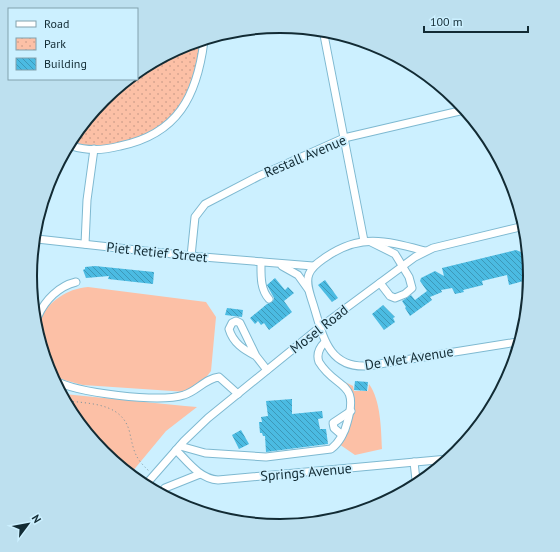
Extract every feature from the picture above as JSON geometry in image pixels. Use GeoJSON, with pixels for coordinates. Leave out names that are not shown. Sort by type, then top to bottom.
{"type":"FeatureCollection","features":[{"type":"Feature","properties":{"kind":"street"},"geometry":{"type":"LineString","coordinates":[[324,37],[366,240]]}},
{"type":"Feature","properties":{"kind":"street"},"geometry":{"type":"LineString","coordinates":[[75,146],[108,149],[138,142],[161,130],[184,106],[195,85],[200,68],[203,46]]}},
{"type":"Feature","properties":{"kind":"street","name":"Restall Avenue"},"geometry":{"type":"LineString","coordinates":[[191,256],[195,217],[205,204],[259,176],[344,138],[459,111]]}},
{"type":"Feature","properties":{"kind":"street"},"geometry":{"type":"LineString","coordinates":[[85,244],[87,200],[94,149]]}},
{"type":"Feature","properties":{"kind":"street","name":"Mosel Road"},"geometry":{"type":"LineString","coordinates":[[149,481],[178,448],[208,418],[319,328],[402,266],[425,251],[518,227]]}},
{"type":"Feature","properties":{"kind":"street","name":"Piet Retief Street"},"geometry":{"type":"LineString","coordinates":[[40,239],[191,256],[313,266],[308,278],[309,291],[319,328]]}},
{"type":"Feature","properties":{"kind":"street"},"geometry":{"type":"LineString","coordinates":[[366,240],[392,252],[412,284],[410,290],[395,298],[390,296],[380,283]]}},
{"type":"Feature","properties":{"kind":"street"},"geometry":{"type":"LineString","coordinates":[[313,266],[347,245],[366,240],[390,243],[425,251]]}},
{"type":"Feature","properties":{"kind":"street"},"geometry":{"type":"LineString","coordinates":[[261,262],[262,286],[269,299]]}},
{"type":"Feature","properties":{"kind":"street","name":"Piet Retief Street"},"geometry":{"type":"LineString","coordinates":[[277,264],[298,275],[309,291]]}},
{"type":"Feature","properties":{"kind":"street"},"geometry":{"type":"LineString","coordinates":[[40,312],[42,307],[53,295],[70,284],[76,282]]}},
{"type":"Feature","properties":{"kind":"street"},"geometry":{"type":"LineString","coordinates":[[256,356],[242,348],[235,340],[229,329],[232,322],[236,321],[240,323],[256,356],[267,370]]}},
{"type":"Feature","properties":{"kind":"street","name":"De Wet Avenue"},"geometry":{"type":"LineString","coordinates":[[319,328],[325,342],[341,361],[357,366],[514,342]]}},
{"type":"Feature","properties":{"kind":"street"},"geometry":{"type":"LineString","coordinates":[[178,448],[205,453],[266,456],[328,450],[334,446],[342,435],[351,411],[352,399],[347,390],[319,362],[317,356],[319,349],[325,342]]}},
{"type":"Feature","properties":{"kind":"street"},"geometry":{"type":"LineString","coordinates":[[64,386],[131,396],[172,398],[190,393],[213,378],[219,377],[238,394]]}},
{"type":"Feature","properties":{"kind":"street"},"geometry":{"type":"LineString","coordinates":[[342,435],[334,428],[333,423],[351,411]]}},
{"type":"Feature","properties":{"kind":"street","name":"Springs Avenue"},"geometry":{"type":"LineString","coordinates":[[178,448],[200,474],[207,478],[218,480],[439,460]]}},
{"type":"Feature","properties":{"kind":"street"},"geometry":{"type":"LineString","coordinates":[[414,462],[416,478]]}},
{"type":"Feature","properties":{"kind":"street"},"geometry":{"type":"LineString","coordinates":[[165,488],[200,474]]}},
{"type":"Feature","properties":{"kind":"path"},"geometry":{"type":"LineString","coordinates":[[73,401],[97,404],[107,407],[120,414],[126,421],[135,455],[154,476]]}},
{"type":"Feature","properties":{"kind":"green space"},"geometry":{"type":"Polygon","coordinates":[[[202,46],[197,73],[183,105],[163,131],[107,151],[74,147],[97,116],[132,83],[173,58],[202,46]]]}},
{"type":"Feature","properties":{"kind":"green space"},"geometry":{"type":"Polygon","coordinates":[[[88,287],[206,302],[216,317],[211,371],[204,380],[187,392],[83,385],[59,377],[45,339],[40,315],[54,301],[72,290],[88,287]]]}},
{"type":"Feature","properties":{"kind":"green space"},"geometry":{"type":"Polygon","coordinates":[[[345,382],[353,386],[354,391],[368,391],[369,384],[373,391],[380,415],[382,449],[355,455],[339,444],[351,421],[354,407],[353,400],[344,384],[345,382]]]}},
{"type":"Feature","properties":{"kind":"green space"},"geometry":{"type":"Polygon","coordinates":[[[69,394],[197,407],[166,431],[134,470],[108,448],[97,436],[78,411],[69,394]]]}},
{"type":"Feature","properties":{"kind":"building"},"geometry":{"type":"Polygon","coordinates":[[[516,250],[521,252],[522,255],[523,281],[509,285],[507,275],[482,281],[483,285],[463,290],[464,292],[455,294],[452,288],[441,290],[442,292],[430,297],[432,300],[410,316],[402,301],[411,295],[415,300],[427,291],[420,281],[421,278],[435,271],[444,276],[442,268],[516,250]]]}},
{"type":"Feature","properties":{"kind":"building"},"geometry":{"type":"Polygon","coordinates":[[[95,266],[154,272],[153,284],[108,279],[109,276],[86,278],[83,270],[85,267],[95,266]]]}},
{"type":"Feature","properties":{"kind":"building"},"geometry":{"type":"Polygon","coordinates":[[[275,278],[285,290],[288,287],[294,293],[284,301],[292,312],[269,330],[264,323],[261,325],[258,321],[255,324],[250,318],[273,301],[274,298],[267,285],[275,278]]]}},
{"type":"Feature","properties":{"kind":"building"},"geometry":{"type":"Polygon","coordinates":[[[325,280],[338,298],[332,302],[318,285],[325,280]]]}},
{"type":"Feature","properties":{"kind":"building"},"geometry":{"type":"Polygon","coordinates":[[[383,305],[395,317],[393,318],[395,322],[384,330],[372,314],[383,305]]]}},
{"type":"Feature","properties":{"kind":"building"},"geometry":{"type":"Polygon","coordinates":[[[227,308],[243,310],[242,317],[225,315],[227,308]]]}},
{"type":"Feature","properties":{"kind":"building"},"geometry":{"type":"Polygon","coordinates":[[[355,381],[368,382],[367,391],[354,390],[355,381]]]}},
{"type":"Feature","properties":{"kind":"building"},"geometry":{"type":"Polygon","coordinates":[[[292,399],[292,414],[322,411],[323,418],[318,419],[320,429],[326,429],[328,444],[266,452],[265,436],[260,433],[259,422],[262,422],[261,417],[268,416],[266,401],[292,399]]]}},
{"type":"Feature","properties":{"kind":"building"},"geometry":{"type":"Polygon","coordinates":[[[241,430],[249,444],[239,449],[232,435],[241,430]]]}}]}
